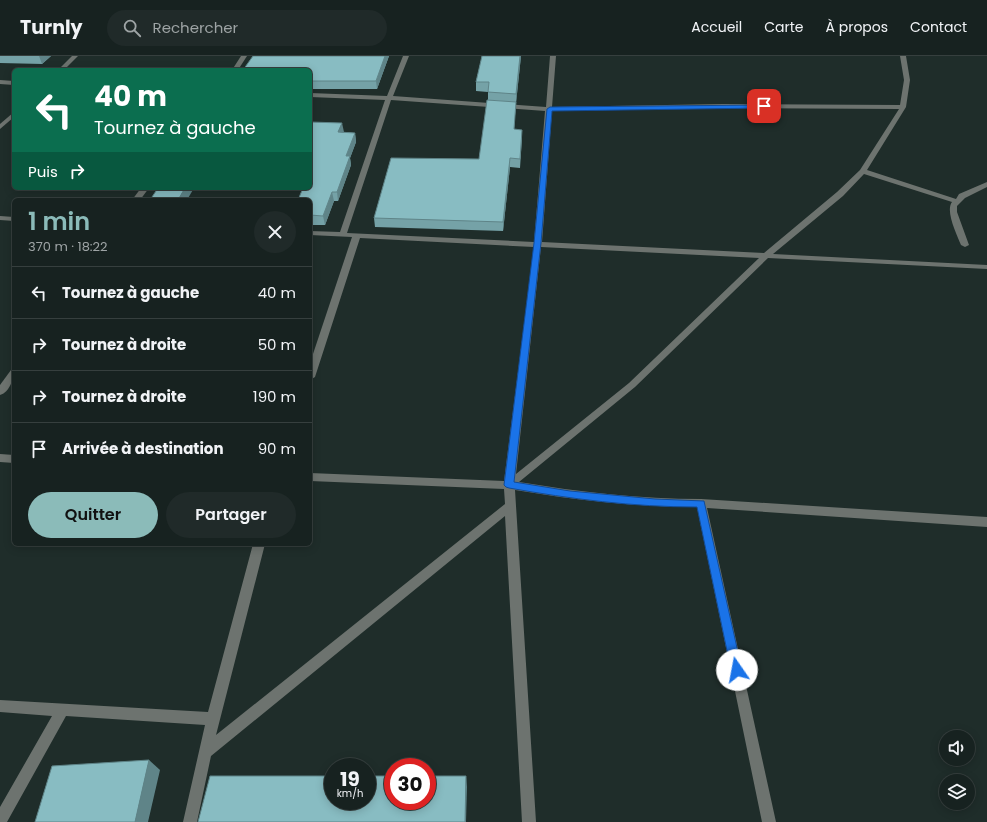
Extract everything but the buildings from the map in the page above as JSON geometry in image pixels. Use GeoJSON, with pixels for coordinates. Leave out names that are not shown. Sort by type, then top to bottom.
{"type":"FeatureCollection","features":[{"type":"Feature","properties":{"kind":"street"},"geometry":{"type":"LineString","coordinates":[[63,68],[75,56]]}},
{"type":"Feature","properties":{"kind":"street"},"geometry":{"type":"LineString","coordinates":[[236,68],[244,56]]}},
{"type":"Feature","properties":{"kind":"street"},"geometry":{"type":"LineString","coordinates":[[343,234],[389,98],[406,56]]}},
{"type":"Feature","properties":{"kind":"street"},"geometry":{"type":"LineString","coordinates":[[529,822],[509,485],[538,243],[550,109],[553,56]]}},
{"type":"Feature","properties":{"kind":"street"},"geometry":{"type":"LineString","coordinates":[[509,485],[632,385],[764,257],[840,194],[863,171],[903,107],[908,80],[903,56]]}},
{"type":"Feature","properties":{"kind":"street"},"geometry":{"type":"LineString","coordinates":[[0,82],[12,83]]}},
{"type":"Feature","properties":{"kind":"street"},"geometry":{"type":"LineString","coordinates":[[312,95],[389,98],[550,109],[723,106],[903,107]]}},
{"type":"Feature","properties":{"kind":"street"},"geometry":{"type":"LineString","coordinates":[[0,127],[12,116]]}},
{"type":"Feature","properties":{"kind":"street"},"geometry":{"type":"LineString","coordinates":[[863,171],[956,201]]}},
{"type":"Feature","properties":{"kind":"street"},"geometry":{"type":"LineString","coordinates":[[965,245],[952,206],[962,196],[987,184]]}},
{"type":"Feature","properties":{"kind":"street"},"geometry":{"type":"LineString","coordinates":[[0,218],[12,219]]}},
{"type":"Feature","properties":{"kind":"street"},"geometry":{"type":"LineString","coordinates":[[312,233],[538,243],[764,257],[987,267]]}},
{"type":"Feature","properties":{"kind":"street"},"geometry":{"type":"LineString","coordinates":[[312,371],[357,235]]}},
{"type":"Feature","properties":{"kind":"street"},"geometry":{"type":"LineString","coordinates":[[0,392],[12,375]]}},
{"type":"Feature","properties":{"kind":"street"},"geometry":{"type":"LineString","coordinates":[[0,458],[12,459]]}},
{"type":"Feature","properties":{"kind":"street"},"geometry":{"type":"LineString","coordinates":[[312,477],[509,485],[570,495],[655,503],[701,503],[987,522]]}},
{"type":"Feature","properties":{"kind":"street"},"geometry":{"type":"LineString","coordinates":[[701,503],[769,822]]}},
{"type":"Feature","properties":{"kind":"street"},"geometry":{"type":"LineString","coordinates":[[206,752],[510,506]]}},
{"type":"Feature","properties":{"kind":"street"},"geometry":{"type":"LineString","coordinates":[[190,822],[213,719],[258,546]]}},
{"type":"Feature","properties":{"kind":"street"},"geometry":{"type":"LineString","coordinates":[[0,706],[213,719]]}},
{"type":"Feature","properties":{"kind":"street"},"geometry":{"type":"LineString","coordinates":[[0,821],[62,710]]}},
{"type":"Feature","properties":{"kind":"route"},"geometry":{"type":"LineString","coordinates":[[737,670],[701,503],[655,503],[570,495],[509,485],[538,243],[550,109],[764,106]]}}]}
